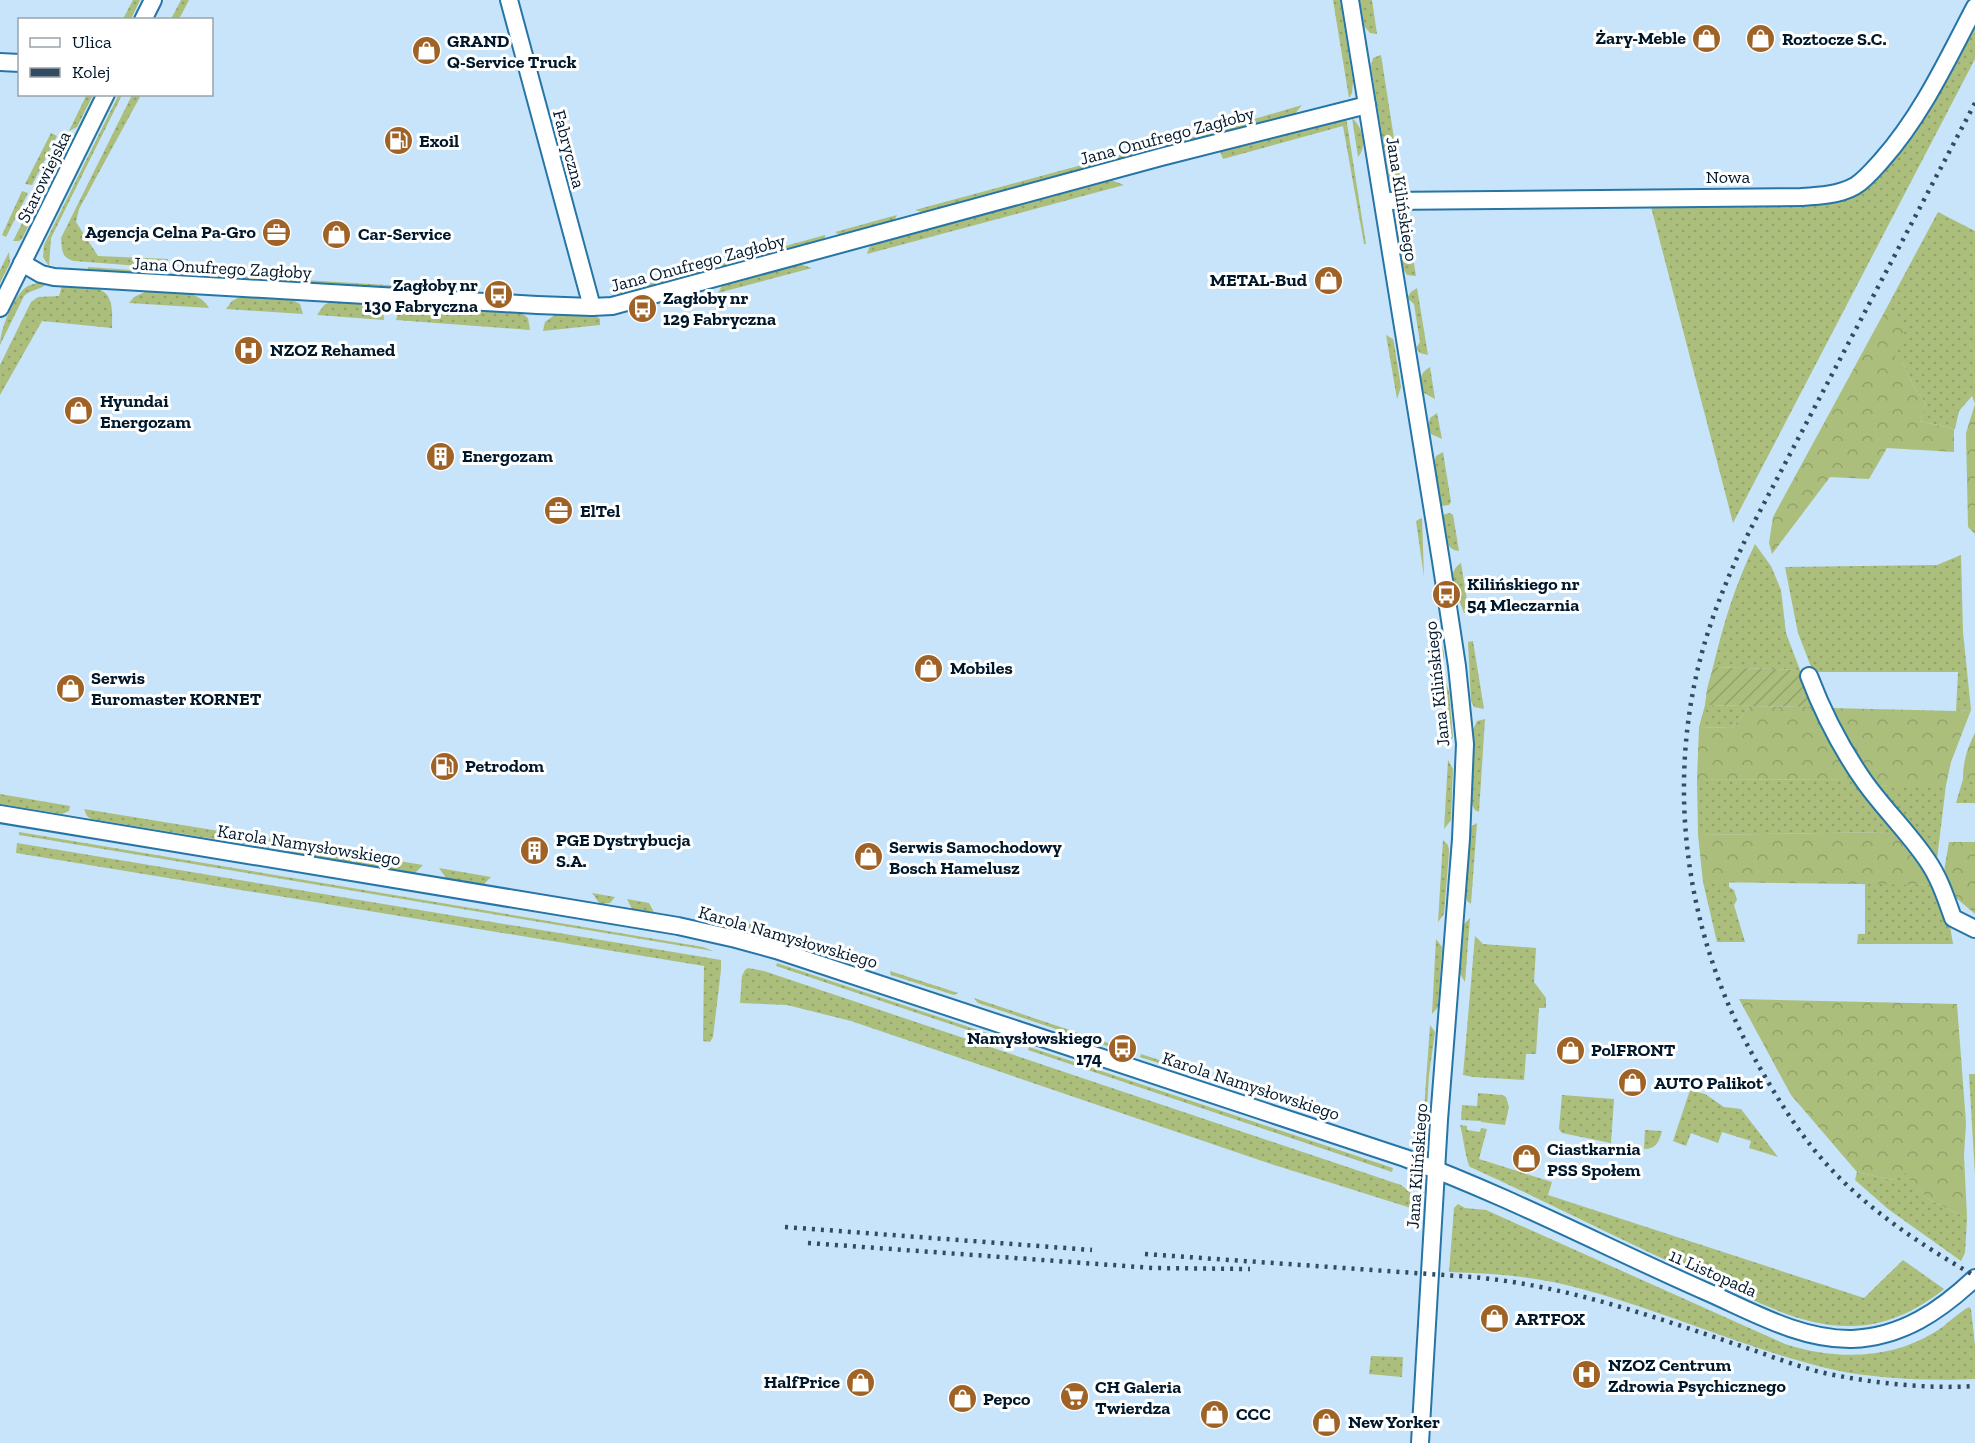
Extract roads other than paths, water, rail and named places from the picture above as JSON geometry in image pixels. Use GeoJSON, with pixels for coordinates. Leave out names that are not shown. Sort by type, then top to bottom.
{"type":"FeatureCollection","features":[{"type":"Feature","properties":{"kind":"street"},"geometry":{"type":"LineString","coordinates":[[144,18],[153,0]]}},
{"type":"Feature","properties":{"kind":"street","name":"Fabryczna"},"geometry":{"type":"LineString","coordinates":[[509,0],[592,307]]}},
{"type":"Feature","properties":{"kind":"street","name":"Jana Kilińskiego"},"geometry":{"type":"LineString","coordinates":[[1350,0],[1456,658],[1465,744],[1461,839],[1436,1169],[1420,1443]]}},
{"type":"Feature","properties":{"kind":"street","name":"Nowa"},"geometry":{"type":"LineString","coordinates":[[1383,201],[1801,196],[1825,195],[1845,190],[1873,171],[1904,133],[1930,93],[1975,7]]}},
{"type":"Feature","properties":{"kind":"street"},"geometry":{"type":"LineString","coordinates":[[0,62],[18,63]]}},
{"type":"Feature","properties":{"kind":"street","name":"Starowiejska"},"geometry":{"type":"LineString","coordinates":[[0,308],[105,96]]}},
{"type":"Feature","properties":{"kind":"street","name":"Jana Onufrego Zagłoby"},"geometry":{"type":"LineString","coordinates":[[22,263],[41,274],[54,277],[592,307],[633,302],[1161,157],[1367,105]]}},
{"type":"Feature","properties":{"kind":"street"},"geometry":{"type":"LineString","coordinates":[[1809,676],[1834,734],[1869,788],[1928,860],[1953,918],[1975,928]]}},
{"type":"Feature","properties":{"kind":"street","name":"Karola Namysłowskiego"},"geometry":{"type":"LineString","coordinates":[[0,814],[678,926],[736,939],[929,1000],[1436,1169]]}},
{"type":"Feature","properties":{"kind":"street","name":"11 Listopada"},"geometry":{"type":"LineString","coordinates":[[1436,1169],[1646,1265],[1779,1323],[1813,1335],[1861,1338],[1903,1328],[1937,1310],[1975,1278]]}},
{"type":"Feature","properties":{"kind":"railway"},"geometry":{"type":"LineString","coordinates":[[1975,103],[1750,530],[1729,577],[1710,626],[1695,682],[1686,738],[1684,795],[1688,852],[1697,908],[1713,963],[1734,1017],[1775,1094],[1810,1145],[1846,1184],[1898,1227],[1975,1276]]}},
{"type":"Feature","properties":{"kind":"railway"},"geometry":{"type":"LineString","coordinates":[[785,1227],[1092,1250]]}},
{"type":"Feature","properties":{"kind":"railway"},"geometry":{"type":"LineString","coordinates":[[808,1243],[1153,1268],[1250,1269]]}},
{"type":"Feature","properties":{"kind":"railway"},"geometry":{"type":"LineString","coordinates":[[1145,1254],[1506,1281],[1573,1294],[1605,1303],[1826,1373],[1907,1385],[1975,1386]]}},
{"type":"Feature","properties":{"kind":"place","name":"Żary-Meble"},"geometry":{"type":"Point","coordinates":[1707,38]}},
{"type":"Feature","properties":{"kind":"place","name":"Roztocze S.C."},"geometry":{"type":"Point","coordinates":[1761,39]}},
{"type":"Feature","properties":{"kind":"place","name":"GRAND Q-Service Truck"},"geometry":{"type":"Point","coordinates":[426,51]}},
{"type":"Feature","properties":{"kind":"place","name":"Exoil"},"geometry":{"type":"Point","coordinates":[398,141]}},
{"type":"Feature","properties":{"kind":"place","name":"Agencja Celna Pa-Gro"},"geometry":{"type":"Point","coordinates":[277,232]}},
{"type":"Feature","properties":{"kind":"place","name":"Car-Service"},"geometry":{"type":"Point","coordinates":[337,234]}},
{"type":"Feature","properties":{"kind":"place","name":"METAL-Bud"},"geometry":{"type":"Point","coordinates":[1328,280]}},
{"type":"Feature","properties":{"kind":"place","name":"Zagłoby nr 130 Fabryczna"},"geometry":{"type":"Point","coordinates":[499,295]}},
{"type":"Feature","properties":{"kind":"place","name":"Zagłoby nr 129 Fabryczna"},"geometry":{"type":"Point","coordinates":[642,308]}},
{"type":"Feature","properties":{"kind":"place","name":"NZOZ Rehamed"},"geometry":{"type":"Point","coordinates":[249,350]}},
{"type":"Feature","properties":{"kind":"place","name":"Hyundai Energozam"},"geometry":{"type":"Point","coordinates":[79,411]}},
{"type":"Feature","properties":{"kind":"place","name":"Energozam"},"geometry":{"type":"Point","coordinates":[441,456]}},
{"type":"Feature","properties":{"kind":"place","name":"ElTel"},"geometry":{"type":"Point","coordinates":[559,511]}},
{"type":"Feature","properties":{"kind":"place","name":"Kilińskiego nr 54 Mleczarnia"},"geometry":{"type":"Point","coordinates":[1446,594]}},
{"type":"Feature","properties":{"kind":"place","name":"Mobiles"},"geometry":{"type":"Point","coordinates":[929,668]}},
{"type":"Feature","properties":{"kind":"place","name":"Serwis Euromaster KORNET"},"geometry":{"type":"Point","coordinates":[70,688]}},
{"type":"Feature","properties":{"kind":"place","name":"Petrodom"},"geometry":{"type":"Point","coordinates":[444,766]}},
{"type":"Feature","properties":{"kind":"place","name":"PGE Dystrybucja S.A."},"geometry":{"type":"Point","coordinates":[535,850]}},
{"type":"Feature","properties":{"kind":"place","name":"Serwis Samochodowy Bosch Hamelusz"},"geometry":{"type":"Point","coordinates":[868,857]}},
{"type":"Feature","properties":{"kind":"place","name":"Namysłowskiego 174"},"geometry":{"type":"Point","coordinates":[1123,1048]}},
{"type":"Feature","properties":{"kind":"place","name":"PolFRONT"},"geometry":{"type":"Point","coordinates":[1570,1050]}},
{"type":"Feature","properties":{"kind":"place","name":"AUTO Palikot"},"geometry":{"type":"Point","coordinates":[1633,1083]}},
{"type":"Feature","properties":{"kind":"place","name":"Ciastkarnia PSS Społem"},"geometry":{"type":"Point","coordinates":[1526,1159]}},
{"type":"Feature","properties":{"kind":"place","name":"ARTFOX"},"geometry":{"type":"Point","coordinates":[1494,1319]}},
{"type":"Feature","properties":{"kind":"place","name":"NZOZ Centrum Zdrowia Psychicznego"},"geometry":{"type":"Point","coordinates":[1587,1375]}},
{"type":"Feature","properties":{"kind":"place","name":"HalfPrice"},"geometry":{"type":"Point","coordinates":[861,1382]}},
{"type":"Feature","properties":{"kind":"place","name":"CH Galeria Twierdza"},"geometry":{"type":"Point","coordinates":[1074,1397]}},
{"type":"Feature","properties":{"kind":"place","name":"Pepco"},"geometry":{"type":"Point","coordinates":[962,1399]}},
{"type":"Feature","properties":{"kind":"place","name":"CCC"},"geometry":{"type":"Point","coordinates":[1215,1414]}},
{"type":"Feature","properties":{"kind":"place","name":"New Yorker"},"geometry":{"type":"Point","coordinates":[1327,1422]}}]}
